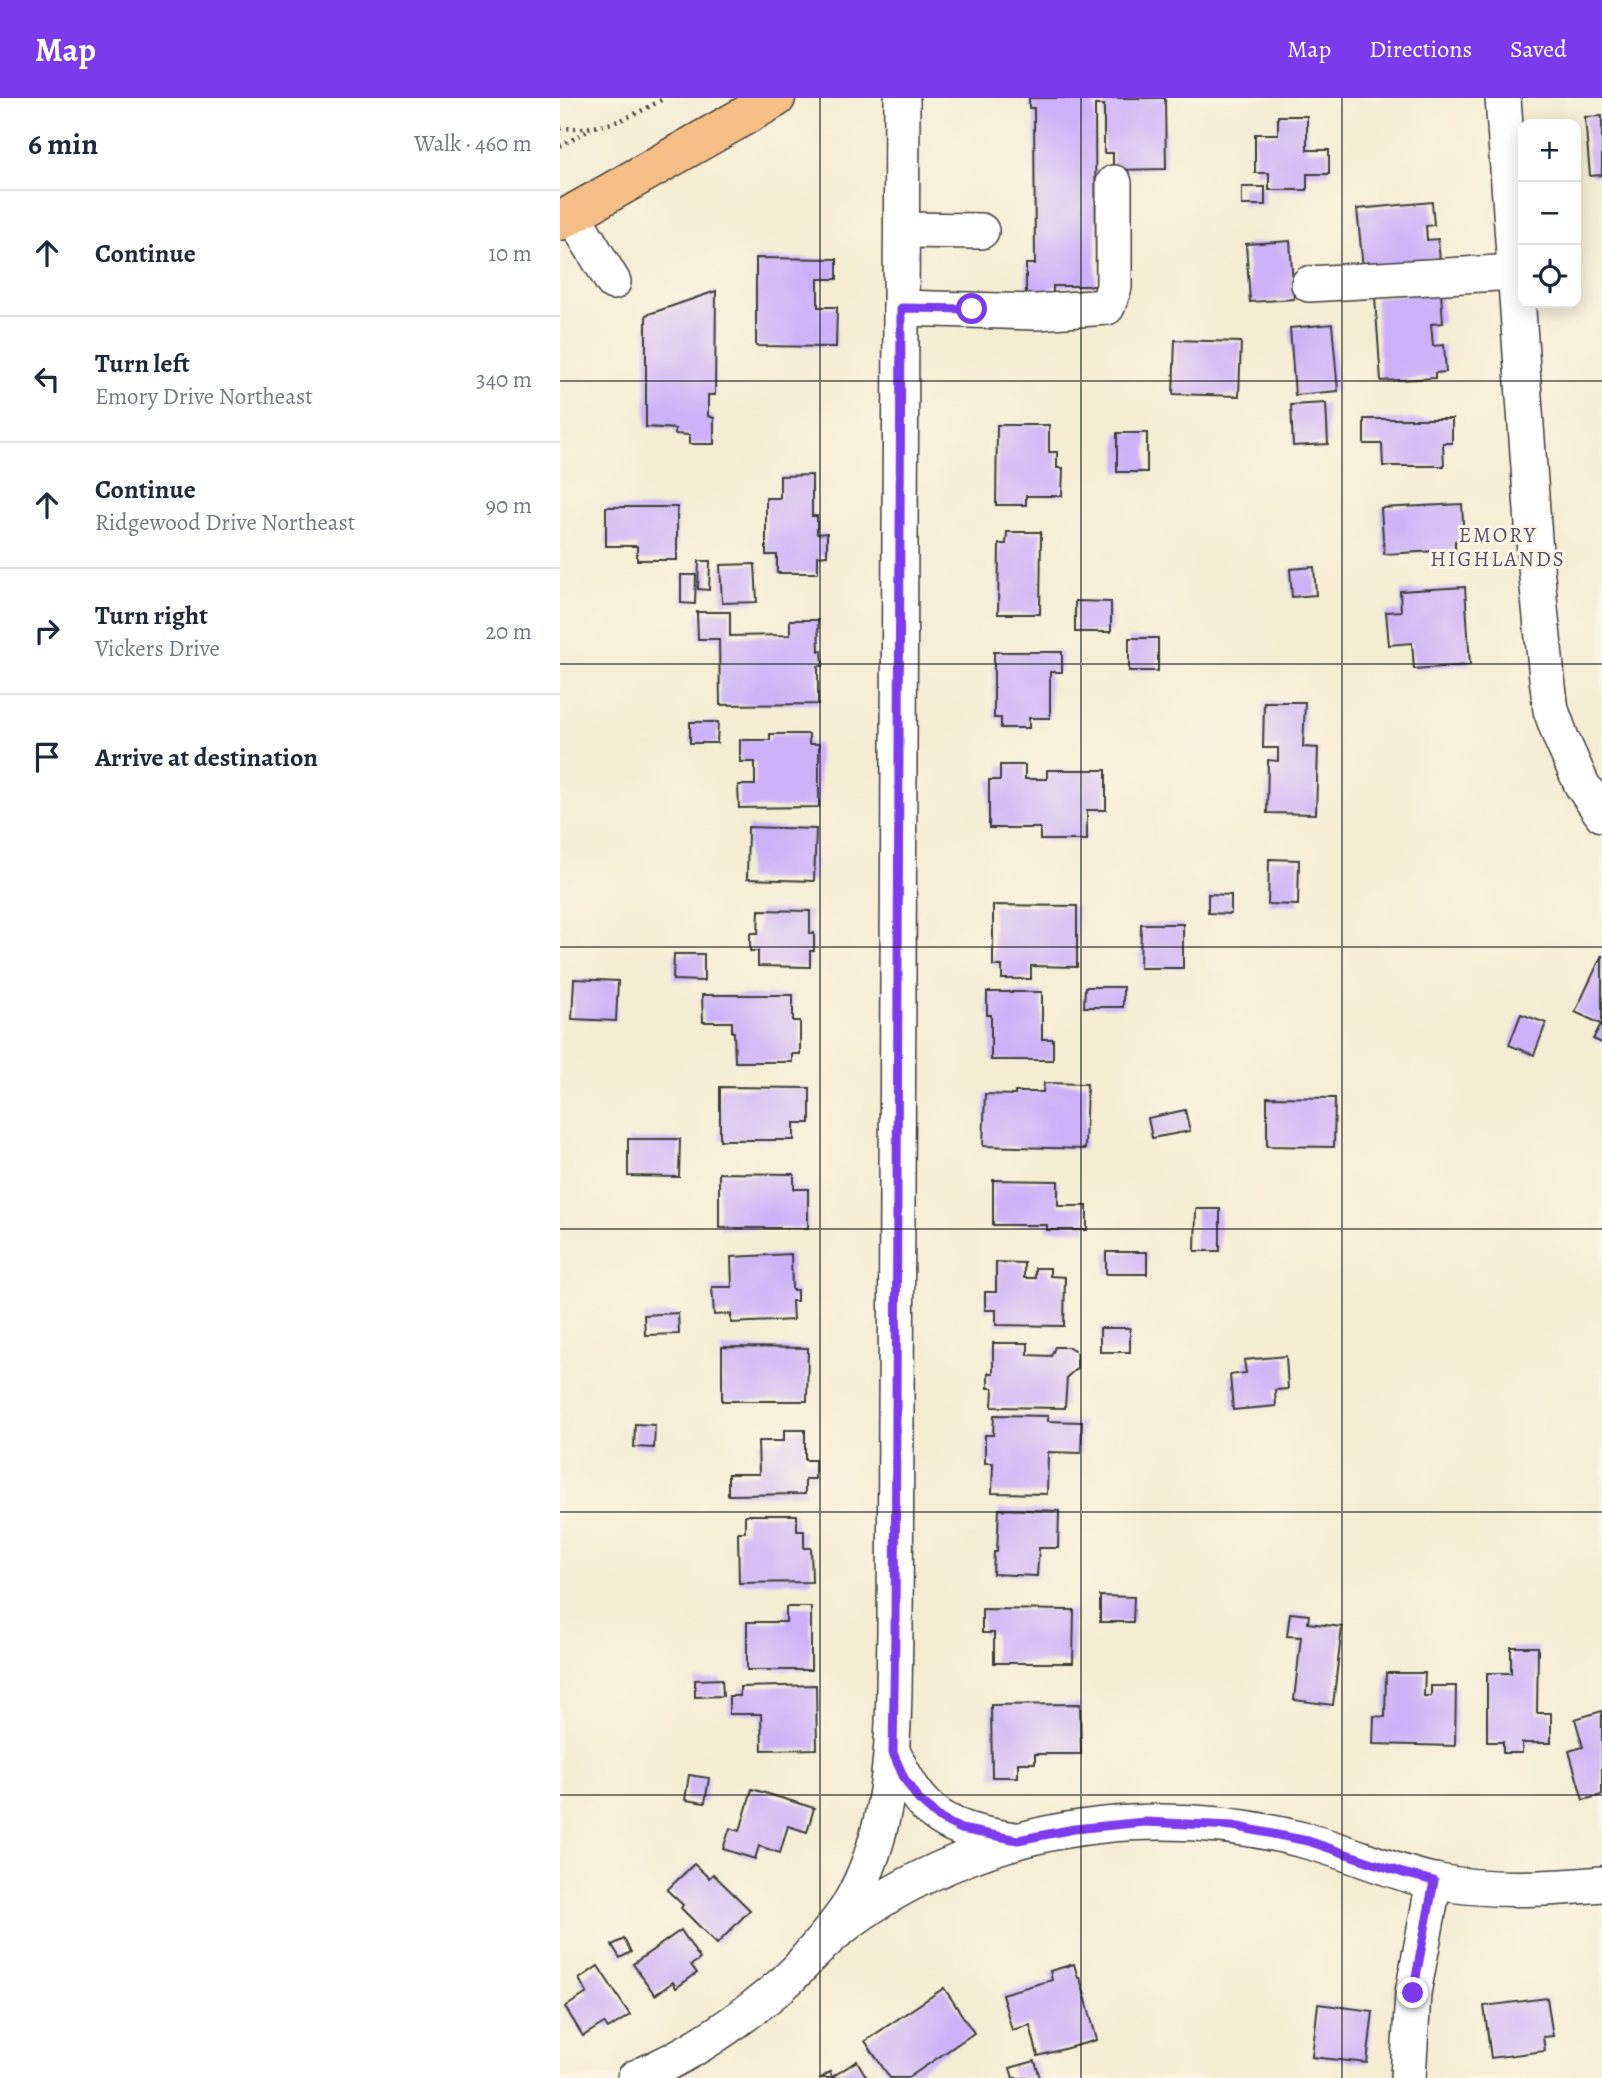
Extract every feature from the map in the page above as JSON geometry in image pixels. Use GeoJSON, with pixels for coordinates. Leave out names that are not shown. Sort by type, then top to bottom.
{"type":"FeatureCollection","features":[{"type":"Feature","properties":{"kind":"main road"},"geometry":{"type":"LineString","coordinates":[[566,218],[776,98]]}},
{"type":"Feature","properties":{"kind":"street"},"geometry":{"type":"LineString","coordinates":[[804,1962],[848,1906],[864,1873],[876,1842],[893,1753],[902,98]]}},
{"type":"Feature","properties":{"kind":"street"},"geometry":{"type":"LineString","coordinates":[[1503,98],[1536,568],[1551,710],[1582,785],[1602,814]]}},
{"type":"Feature","properties":{"kind":"street"},"geometry":{"type":"LineString","coordinates":[[901,308],[1037,312],[1107,307],[1114,287],[1114,183]]}},
{"type":"Feature","properties":{"kind":"street"},"geometry":{"type":"LineString","coordinates":[[566,218],[613,282]]}},
{"type":"Feature","properties":{"kind":"street"},"geometry":{"type":"LineString","coordinates":[[902,230],[981,231]]}},
{"type":"Feature","properties":{"kind":"street"},"geometry":{"type":"LineString","coordinates":[[1308,285],[1515,272]]}},
{"type":"Feature","properties":{"kind":"street"},"geometry":{"type":"LineString","coordinates":[[893,1753],[904,1778],[918,1799],[941,1819],[972,1832],[1018,1840]]}},
{"type":"Feature","properties":{"kind":"street"},"geometry":{"type":"LineString","coordinates":[[635,2078],[673,2060],[744,2014],[780,1987],[834,1933],[899,1891],[960,1861],[1018,1840],[1074,1829],[1144,1822],[1233,1826],[1308,1841],[1434,1881],[1478,1887],[1517,1888],[1602,1884]]}},
{"type":"Feature","properties":{"kind":"street"},"geometry":{"type":"LineString","coordinates":[[1408,2078],[1413,1993],[1434,1881]]}},
{"type":"Feature","properties":{"kind":"path"},"geometry":{"type":"LineString","coordinates":[[560,146],[591,129],[628,118],[665,98]]}},
{"type":"Feature","properties":{"kind":"path"},"geometry":{"type":"LineString","coordinates":[[560,128],[591,129]]}},
{"type":"Feature","properties":{"kind":"building"},"geometry":{"type":"Polygon","coordinates":[[[1029,98],[1165,98],[1166,169],[1113,170],[1113,153],[1104,153],[1104,105],[1095,105],[1096,286],[1053,286],[1053,302],[1026,302],[1026,264],[1035,264],[1034,108],[1029,108],[1029,98]]]}},
{"type":"Feature","properties":{"kind":"building"},"geometry":{"type":"Polygon","coordinates":[[[1278,116],[1307,116],[1307,150],[1329,150],[1329,174],[1307,174],[1307,190],[1269,190],[1269,173],[1255,173],[1255,134],[1278,134],[1278,116]]]}},
{"type":"Feature","properties":{"kind":"building"},"geometry":{"type":"Polygon","coordinates":[[[1602,116],[1602,175],[1590,176],[1585,117],[1602,116]]]}},
{"type":"Feature","properties":{"kind":"building"},"geometry":{"type":"Polygon","coordinates":[[[1242,187],[1265,187],[1265,205],[1242,205],[1242,187]]]}},
{"type":"Feature","properties":{"kind":"building"},"geometry":{"type":"Polygon","coordinates":[[[1432,202],[1434,225],[1426,226],[1427,240],[1438,239],[1440,261],[1363,268],[1357,209],[1432,202]]]}},
{"type":"Feature","properties":{"kind":"building"},"geometry":{"type":"Polygon","coordinates":[[[1290,241],[1294,299],[1250,302],[1246,244],[1290,241]]]}},
{"type":"Feature","properties":{"kind":"building"},"geometry":{"type":"Polygon","coordinates":[[[756,258],[837,259],[837,279],[818,279],[818,307],[837,307],[836,347],[756,346],[756,258]]]}},
{"type":"Feature","properties":{"kind":"building"},"geometry":{"type":"Polygon","coordinates":[[[716,291],[715,395],[708,395],[708,416],[714,418],[714,444],[689,444],[689,435],[675,434],[675,429],[646,427],[646,315],[716,291]]]}},
{"type":"Feature","properties":{"kind":"building"},"geometry":{"type":"Polygon","coordinates":[[[1441,292],[1443,323],[1431,324],[1433,346],[1444,345],[1446,372],[1435,373],[1435,378],[1381,381],[1375,297],[1441,292]]]}},
{"type":"Feature","properties":{"kind":"building"},"geometry":{"type":"Polygon","coordinates":[[[1332,324],[1338,391],[1295,395],[1290,328],[1332,324]]]}},
{"type":"Feature","properties":{"kind":"building"},"geometry":{"type":"Polygon","coordinates":[[[1175,340],[1241,342],[1239,396],[1173,394],[1175,340]]]}},
{"type":"Feature","properties":{"kind":"building"},"geometry":{"type":"Polygon","coordinates":[[[1326,403],[1328,444],[1293,446],[1291,405],[1326,403]]]}},
{"type":"Feature","properties":{"kind":"building"},"geometry":{"type":"Polygon","coordinates":[[[1364,419],[1452,419],[1452,443],[1443,443],[1444,466],[1383,466],[1382,444],[1364,444],[1364,419]]]}},
{"type":"Feature","properties":{"kind":"building"},"geometry":{"type":"Polygon","coordinates":[[[997,425],[1049,425],[1049,452],[1057,452],[1057,468],[1063,468],[1062,496],[1026,496],[1026,505],[996,505],[997,425]]]}},
{"type":"Feature","properties":{"kind":"building"},"geometry":{"type":"Polygon","coordinates":[[[1117,433],[1147,433],[1147,472],[1117,472],[1117,433]]]}},
{"type":"Feature","properties":{"kind":"building"},"geometry":{"type":"Polygon","coordinates":[[[812,475],[812,516],[817,516],[817,534],[827,533],[827,555],[818,556],[818,573],[777,573],[777,555],[766,555],[766,498],[780,498],[780,476],[812,475]]]}},
{"type":"Feature","properties":{"kind":"building"},"geometry":{"type":"Polygon","coordinates":[[[1462,504],[1464,540],[1455,541],[1455,550],[1384,554],[1381,508],[1462,504]]]}},
{"type":"Feature","properties":{"kind":"building"},"geometry":{"type":"Polygon","coordinates":[[[606,507],[677,507],[677,560],[637,560],[637,546],[606,546],[606,507]]]}},
{"type":"Feature","properties":{"kind":"building"},"geometry":{"type":"Polygon","coordinates":[[[1007,532],[1041,532],[1040,614],[998,614],[999,544],[1006,544],[1007,532]]]}},
{"type":"Feature","properties":{"kind":"building"},"geometry":{"type":"Polygon","coordinates":[[[699,561],[710,561],[709,590],[698,589],[699,561]]]}},
{"type":"Feature","properties":{"kind":"building"},"geometry":{"type":"Polygon","coordinates":[[[755,564],[757,602],[722,603],[720,565],[755,564]]]}},
{"type":"Feature","properties":{"kind":"building"},"geometry":{"type":"Polygon","coordinates":[[[1314,567],[1316,595],[1292,597],[1290,569],[1314,567]]]}},
{"type":"Feature","properties":{"kind":"building"},"geometry":{"type":"Polygon","coordinates":[[[681,575],[696,575],[695,604],[681,603],[681,575]]]}},
{"type":"Feature","properties":{"kind":"building"},"geometry":{"type":"Polygon","coordinates":[[[1465,587],[1470,665],[1414,669],[1412,643],[1389,645],[1386,612],[1401,611],[1400,591],[1465,587]]]}},
{"type":"Feature","properties":{"kind":"building"},"geometry":{"type":"Polygon","coordinates":[[[1075,601],[1111,602],[1111,632],[1075,632],[1075,601]]]}},
{"type":"Feature","properties":{"kind":"building"},"geometry":{"type":"Polygon","coordinates":[[[697,612],[730,612],[730,636],[790,635],[790,620],[818,620],[819,651],[822,650],[823,666],[818,666],[818,704],[720,705],[719,639],[698,639],[697,612]]]}},
{"type":"Feature","properties":{"kind":"building"},"geometry":{"type":"Polygon","coordinates":[[[1129,638],[1158,638],[1158,671],[1129,671],[1129,638]]]}},
{"type":"Feature","properties":{"kind":"building"},"geometry":{"type":"Polygon","coordinates":[[[994,652],[1062,652],[1062,672],[1050,672],[1050,718],[1029,718],[1029,728],[1001,728],[1001,718],[994,718],[994,652]]]}},
{"type":"Feature","properties":{"kind":"building"},"geometry":{"type":"Polygon","coordinates":[[[1264,702],[1305,702],[1303,747],[1318,748],[1316,814],[1267,813],[1268,760],[1278,761],[1278,748],[1263,748],[1264,702]]]}},
{"type":"Feature","properties":{"kind":"building"},"geometry":{"type":"Polygon","coordinates":[[[690,722],[718,722],[717,743],[690,743],[690,722]]]}},
{"type":"Feature","properties":{"kind":"building"},"geometry":{"type":"Polygon","coordinates":[[[770,734],[809,734],[809,744],[819,744],[819,807],[739,808],[738,785],[755,785],[755,762],[740,762],[740,740],[770,740],[770,734]]]}},
{"type":"Feature","properties":{"kind":"building"},"geometry":{"type":"Polygon","coordinates":[[[1000,765],[1025,765],[1025,779],[1047,779],[1047,770],[1106,770],[1106,810],[1087,810],[1087,840],[1040,840],[1040,828],[989,828],[989,780],[1000,780],[1000,765]]]}},
{"type":"Feature","properties":{"kind":"building"},"geometry":{"type":"Polygon","coordinates":[[[748,827],[816,829],[814,881],[747,879],[748,827]]]}},
{"type":"Feature","properties":{"kind":"building"},"geometry":{"type":"Polygon","coordinates":[[[1269,859],[1299,860],[1298,905],[1268,904],[1269,859]]]}},
{"type":"Feature","properties":{"kind":"building"},"geometry":{"type":"Polygon","coordinates":[[[1208,894],[1231,895],[1231,914],[1208,913],[1208,894]]]}},
{"type":"Feature","properties":{"kind":"building"},"geometry":{"type":"Polygon","coordinates":[[[993,905],[1077,906],[1077,967],[1031,966],[1031,979],[1002,979],[1002,966],[993,966],[993,905]]]}},
{"type":"Feature","properties":{"kind":"building"},"geometry":{"type":"Polygon","coordinates":[[[759,910],[810,911],[810,933],[814,933],[814,951],[810,951],[810,967],[758,966],[758,951],[750,951],[750,933],[758,933],[759,910]]]}},
{"type":"Feature","properties":{"kind":"building"},"geometry":{"type":"Polygon","coordinates":[[[1141,924],[1183,924],[1183,968],[1140,968],[1141,924]]]}},
{"type":"Feature","properties":{"kind":"building"},"geometry":{"type":"Polygon","coordinates":[[[674,954],[704,954],[704,981],[673,980],[674,954]]]}},
{"type":"Feature","properties":{"kind":"building"},"geometry":{"type":"Polygon","coordinates":[[[1602,955],[1602,1043],[1593,1039],[1601,1024],[1575,1012],[1602,955]]]}},
{"type":"Feature","properties":{"kind":"building"},"geometry":{"type":"Polygon","coordinates":[[[574,979],[618,981],[616,1021],[572,1019],[574,979]]]}},
{"type":"Feature","properties":{"kind":"building"},"geometry":{"type":"Polygon","coordinates":[[[1085,987],[1123,987],[1123,1007],[1084,1007],[1085,987]]]}},
{"type":"Feature","properties":{"kind":"building"},"geometry":{"type":"Polygon","coordinates":[[[987,992],[1042,992],[1042,1039],[1053,1039],[1053,1060],[991,1060],[991,1015],[987,1015],[987,992]]]}},
{"type":"Feature","properties":{"kind":"building"},"geometry":{"type":"Polygon","coordinates":[[[702,995],[793,995],[793,1021],[800,1021],[800,1054],[792,1054],[792,1062],[735,1062],[732,1022],[703,1022],[702,995]]]}},
{"type":"Feature","properties":{"kind":"building"},"geometry":{"type":"Polygon","coordinates":[[[1521,1014],[1546,1023],[1534,1055],[1509,1045],[1521,1014]]]}},
{"type":"Feature","properties":{"kind":"building"},"geometry":{"type":"Polygon","coordinates":[[[1044,1083],[1087,1084],[1085,1149],[983,1146],[985,1094],[1043,1092],[1044,1083]]]}},
{"type":"Feature","properties":{"kind":"building"},"geometry":{"type":"Polygon","coordinates":[[[720,1087],[810,1088],[810,1123],[794,1123],[794,1140],[720,1140],[720,1087]]]}},
{"type":"Feature","properties":{"kind":"building"},"geometry":{"type":"Polygon","coordinates":[[[1267,1097],[1335,1098],[1334,1147],[1267,1146],[1267,1097]]]}},
{"type":"Feature","properties":{"kind":"building"},"geometry":{"type":"Polygon","coordinates":[[[1185,1110],[1190,1131],[1152,1138],[1148,1118],[1185,1110]]]}},
{"type":"Feature","properties":{"kind":"building"},"geometry":{"type":"Polygon","coordinates":[[[628,1139],[680,1139],[679,1177],[628,1176],[628,1139]]]}},
{"type":"Feature","properties":{"kind":"building"},"geometry":{"type":"Polygon","coordinates":[[[719,1173],[794,1174],[794,1189],[808,1189],[808,1228],[719,1228],[719,1173]]]}},
{"type":"Feature","properties":{"kind":"building"},"geometry":{"type":"Polygon","coordinates":[[[993,1180],[1058,1181],[1058,1206],[1087,1206],[1087,1230],[1047,1230],[1047,1225],[993,1225],[993,1180]]]}},
{"type":"Feature","properties":{"kind":"building"},"geometry":{"type":"Polygon","coordinates":[[[1196,1209],[1220,1209],[1220,1251],[1195,1251],[1196,1209]]]}},
{"type":"Feature","properties":{"kind":"building"},"geometry":{"type":"Polygon","coordinates":[[[1106,1252],[1147,1252],[1147,1274],[1106,1274],[1106,1252]]]}},
{"type":"Feature","properties":{"kind":"building"},"geometry":{"type":"Polygon","coordinates":[[[791,1254],[792,1290],[797,1290],[797,1301],[792,1301],[793,1320],[731,1323],[731,1314],[714,1315],[712,1287],[732,1287],[731,1257],[791,1254]]]}},
{"type":"Feature","properties":{"kind":"building"},"geometry":{"type":"Polygon","coordinates":[[[996,1262],[1024,1263],[1024,1278],[1035,1278],[1035,1268],[1050,1268],[1050,1276],[1065,1277],[1064,1326],[996,1325],[996,1310],[985,1310],[985,1292],[996,1292],[996,1262]]]}},
{"type":"Feature","properties":{"kind":"building"},"geometry":{"type":"Polygon","coordinates":[[[678,1313],[679,1334],[645,1335],[644,1315],[678,1313]]]}},
{"type":"Feature","properties":{"kind":"building"},"geometry":{"type":"Polygon","coordinates":[[[1100,1328],[1130,1328],[1130,1352],[1100,1352],[1100,1328]]]}},
{"type":"Feature","properties":{"kind":"building"},"geometry":{"type":"Polygon","coordinates":[[[993,1343],[1028,1343],[1028,1355],[1051,1356],[1055,1347],[1069,1347],[1074,1350],[1077,1354],[1077,1368],[1067,1377],[1065,1408],[992,1407],[993,1388],[988,1388],[988,1373],[993,1373],[993,1343]]]}},
{"type":"Feature","properties":{"kind":"building"},"geometry":{"type":"Polygon","coordinates":[[[722,1347],[808,1348],[807,1401],[722,1401],[722,1347]]]}},
{"type":"Feature","properties":{"kind":"building"},"geometry":{"type":"Polygon","coordinates":[[[1286,1356],[1288,1389],[1275,1390],[1276,1406],[1233,1410],[1230,1375],[1246,1373],[1244,1360],[1286,1356]]]}},
{"type":"Feature","properties":{"kind":"building"},"geometry":{"type":"Polygon","coordinates":[[[994,1415],[1048,1416],[1048,1421],[1082,1422],[1081,1453],[1048,1452],[1047,1494],[992,1493],[993,1463],[985,1463],[985,1435],[993,1435],[994,1415]]]}},
{"type":"Feature","properties":{"kind":"building"},"geometry":{"type":"Polygon","coordinates":[[[635,1424],[655,1425],[654,1448],[634,1447],[635,1424]]]}},
{"type":"Feature","properties":{"kind":"building"},"geometry":{"type":"Polygon","coordinates":[[[784,1430],[805,1430],[805,1460],[815,1460],[815,1479],[805,1479],[805,1494],[728,1495],[728,1474],[759,1474],[758,1441],[784,1441],[784,1430]]]}},
{"type":"Feature","properties":{"kind":"building"},"geometry":{"type":"Polygon","coordinates":[[[999,1509],[1059,1511],[1058,1548],[1039,1548],[1037,1576],[993,1574],[999,1509]]]}},
{"type":"Feature","properties":{"kind":"building"},"geometry":{"type":"Polygon","coordinates":[[[745,1515],[797,1515],[797,1531],[804,1531],[804,1548],[811,1548],[812,1582],[739,1583],[738,1532],[745,1532],[745,1515]]]}},
{"type":"Feature","properties":{"kind":"building"},"geometry":{"type":"Polygon","coordinates":[[[1100,1596],[1134,1597],[1133,1622],[1100,1622],[1100,1596]]]}},
{"type":"Feature","properties":{"kind":"building"},"geometry":{"type":"Polygon","coordinates":[[[786,1607],[811,1607],[811,1670],[747,1670],[747,1622],[786,1622],[786,1607]]]}},
{"type":"Feature","properties":{"kind":"building"},"geometry":{"type":"Polygon","coordinates":[[[982,1609],[1074,1610],[1073,1663],[994,1663],[994,1633],[982,1633],[982,1609]]]}},
{"type":"Feature","properties":{"kind":"building"},"geometry":{"type":"Polygon","coordinates":[[[1290,1613],[1309,1615],[1308,1623],[1342,1627],[1333,1705],[1294,1700],[1301,1637],[1287,1636],[1290,1613]]]}},
{"type":"Feature","properties":{"kind":"building"},"geometry":{"type":"Polygon","coordinates":[[[1511,1647],[1538,1647],[1537,1713],[1551,1713],[1551,1743],[1522,1743],[1522,1753],[1503,1753],[1503,1742],[1487,1742],[1487,1673],[1511,1673],[1511,1647]]]}},
{"type":"Feature","properties":{"kind":"building"},"geometry":{"type":"Polygon","coordinates":[[[1386,1673],[1425,1673],[1424,1696],[1431,1696],[1431,1686],[1456,1686],[1455,1746],[1373,1744],[1374,1716],[1385,1717],[1386,1673]]]}},
{"type":"Feature","properties":{"kind":"building"},"geometry":{"type":"Polygon","coordinates":[[[722,1679],[723,1696],[695,1697],[695,1680],[722,1679]]]}},
{"type":"Feature","properties":{"kind":"building"},"geometry":{"type":"Polygon","coordinates":[[[816,1685],[817,1749],[762,1750],[761,1714],[729,1714],[729,1696],[740,1696],[740,1687],[816,1685]]]}},
{"type":"Feature","properties":{"kind":"building"},"geometry":{"type":"Polygon","coordinates":[[[1080,1704],[1081,1754],[1035,1754],[1035,1763],[1018,1763],[1018,1777],[992,1777],[991,1705],[1080,1704]]]}},
{"type":"Feature","properties":{"kind":"building"},"geometry":{"type":"Polygon","coordinates":[[[1602,1711],[1602,1795],[1583,1800],[1569,1751],[1583,1747],[1575,1719],[1602,1711]]]}},
{"type":"Feature","properties":{"kind":"building"},"geometry":{"type":"Polygon","coordinates":[[[689,1775],[709,1778],[705,1803],[685,1800],[689,1775]]]}},
{"type":"Feature","properties":{"kind":"building"},"geometry":{"type":"Polygon","coordinates":[[[752,1789],[814,1808],[807,1832],[788,1826],[780,1853],[759,1846],[755,1859],[723,1849],[730,1828],[740,1831],[752,1789]]]}},
{"type":"Feature","properties":{"kind":"building"},"geometry":{"type":"Polygon","coordinates":[[[694,1864],[709,1878],[713,1874],[750,1910],[717,1944],[667,1890],[694,1864]]]}},
{"type":"Feature","properties":{"kind":"building"},"geometry":{"type":"Polygon","coordinates":[[[681,1930],[700,1959],[691,1965],[697,1973],[676,1988],[673,1982],[655,1995],[633,1964],[681,1930]]]}},
{"type":"Feature","properties":{"kind":"building"},"geometry":{"type":"Polygon","coordinates":[[[624,1939],[631,1952],[620,1958],[612,1945],[624,1939]]]}},
{"type":"Feature","properties":{"kind":"building"},"geometry":{"type":"Polygon","coordinates":[[[1074,1964],[1097,2040],[1038,2056],[1030,2025],[1012,2030],[1002,1994],[1052,1980],[1050,1971],[1074,1964]]]}},
{"type":"Feature","properties":{"kind":"building"},"geometry":{"type":"Polygon","coordinates":[[[598,1966],[630,2015],[608,2029],[604,2023],[583,2036],[565,2007],[587,1993],[579,1979],[598,1966]]]}},
{"type":"Feature","properties":{"kind":"building"},"geometry":{"type":"Polygon","coordinates":[[[944,1988],[974,2033],[908,2078],[890,2078],[865,2041],[944,1988]]]}},
{"type":"Feature","properties":{"kind":"building"},"geometry":{"type":"Polygon","coordinates":[[[1547,1998],[1553,2036],[1543,2037],[1545,2051],[1491,2058],[1484,2006],[1547,1998]]]}},
{"type":"Feature","properties":{"kind":"building"},"geometry":{"type":"Polygon","coordinates":[[[1318,2004],[1373,2011],[1367,2063],[1312,2057],[1318,2004]]]}},
{"type":"Feature","properties":{"kind":"building"},"geometry":{"type":"Polygon","coordinates":[[[857,2061],[867,2078],[821,2078],[830,2072],[832,2077],[857,2061]]]}},
{"type":"Feature","properties":{"kind":"building"},"geometry":{"type":"Polygon","coordinates":[[[1035,2061],[1040,2078],[1013,2078],[1010,2068],[1035,2061]]]}},
{"type":"Feature","properties":{"kind":"district","name":"EMORY HIGHLANDS"},"geometry":{"type":"Point","coordinates":[1498,547]}},
{"type":"Feature","properties":{"kind":"route"},"geometry":{"type":"LineString","coordinates":[[972,309],[901,308],[893,1753],[904,1778],[918,1799],[941,1819],[982,1835],[1018,1840],[1074,1829],[1144,1822],[1233,1826],[1308,1841],[1434,1881],[1413,1993]]}}]}
